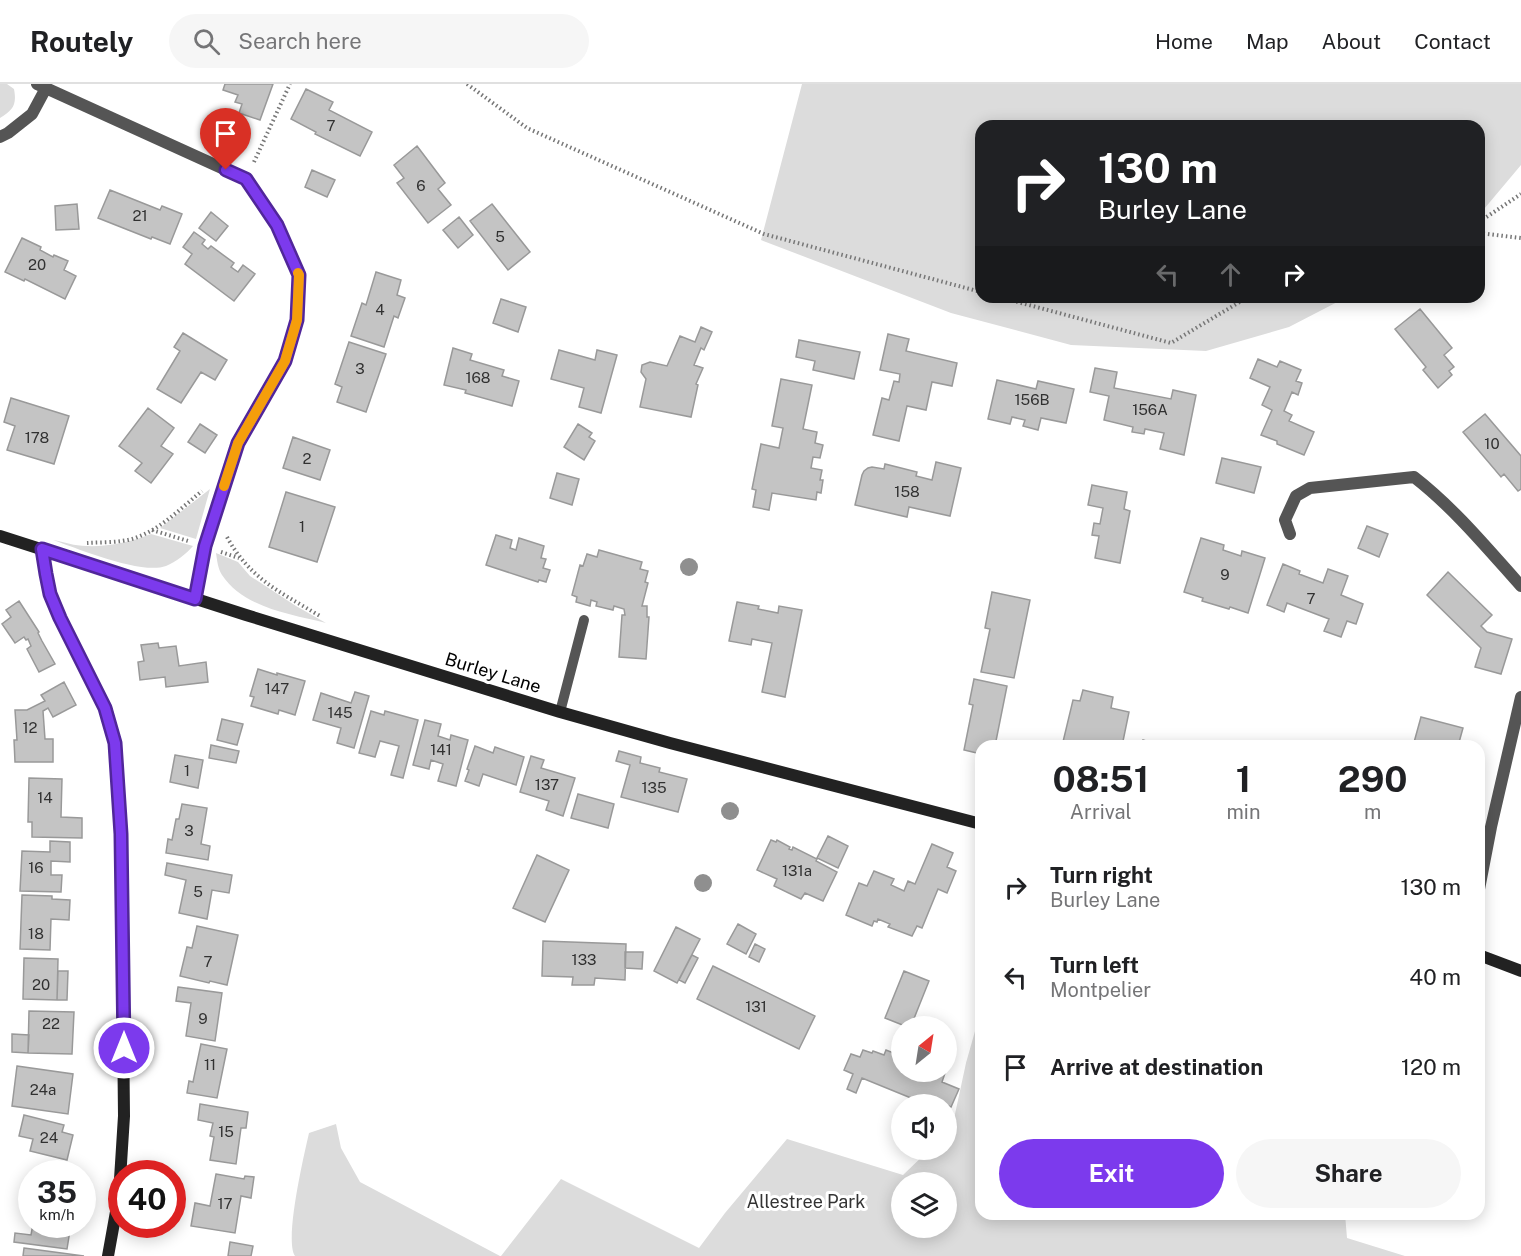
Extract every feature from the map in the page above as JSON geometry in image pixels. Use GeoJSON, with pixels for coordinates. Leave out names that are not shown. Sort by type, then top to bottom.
{"type":"FeatureCollection","features":[{"type":"Feature","properties":{"kind":"street"},"geometry":{"type":"LineString","coordinates":[[0,137],[32,114],[42,86],[246,179],[277,225],[299,275],[297,320],[285,361],[238,443],[205,546],[195,599]]}},
{"type":"Feature","properties":{"kind":"street"},"geometry":{"type":"LineString","coordinates":[[1290,534],[1285,520],[1296,496],[1311,488],[1413,477],[1436,494],[1482,541],[1521,586]]}},
{"type":"Feature","properties":{"kind":"street","name":"Burley Lane"},"geometry":{"type":"LineString","coordinates":[[0,536],[560,712],[975,822]]}},
{"type":"Feature","properties":{"kind":"street"},"geometry":{"type":"LineString","coordinates":[[42,549],[50,594],[105,708],[115,743],[121,834],[124,1116],[119,1195],[108,1256]]}},
{"type":"Feature","properties":{"kind":"street"},"geometry":{"type":"LineString","coordinates":[[1485,858],[1521,696]]}},
{"type":"Feature","properties":{"kind":"street"},"geometry":{"type":"LineString","coordinates":[[1485,958],[1521,971]]}},
{"type":"Feature","properties":{"kind":"lane"},"geometry":{"type":"LineString","coordinates":[[560,712],[584,620]]}},
{"type":"Feature","properties":{"kind":"path"},"geometry":{"type":"LineString","coordinates":[[246,179],[290,84]]}},
{"type":"Feature","properties":{"kind":"path"},"geometry":{"type":"LineString","coordinates":[[467,84],[527,128],[764,234],[975,290]]}},
{"type":"Feature","properties":{"kind":"path"},"geometry":{"type":"LineString","coordinates":[[1485,218],[1521,194]]}},
{"type":"Feature","properties":{"kind":"path"},"geometry":{"type":"LineString","coordinates":[[1485,235],[1521,238]]}},
{"type":"Feature","properties":{"kind":"path"},"geometry":{"type":"LineString","coordinates":[[1021,303],[1171,343],[1238,303]]}},
{"type":"Feature","properties":{"kind":"path"},"geometry":{"type":"LineString","coordinates":[[85,543],[133,538],[146,533],[204,489]]}},
{"type":"Feature","properties":{"kind":"path"},"geometry":{"type":"LineString","coordinates":[[217,507],[225,533],[234,550],[254,574],[327,621]]}},
{"type":"Feature","properties":{"kind":"green space"},"geometry":{"type":"Polygon","coordinates":[[[0,84],[7,84],[14,89],[15,99],[11,110],[0,118],[0,84]]]}},
{"type":"Feature","properties":{"kind":"green space"},"geometry":{"type":"Polygon","coordinates":[[[802,84],[1521,84],[1521,165],[1485,208],[1485,120],[975,120],[975,303],[1335,303],[1289,327],[1206,351],[1071,345],[951,313],[761,240],[802,84]]]}},
{"type":"Feature","properties":{"kind":"green space"},"geometry":{"type":"Polygon","coordinates":[[[210,489],[196,539],[160,528],[210,489]]]}},
{"type":"Feature","properties":{"kind":"green space"},"geometry":{"type":"Polygon","coordinates":[[[151,534],[193,546],[173,562],[155,568],[110,560],[53,540],[82,546],[102,546],[128,542],[151,534]]]}},
{"type":"Feature","properties":{"kind":"green space"},"geometry":{"type":"Polygon","coordinates":[[[216,553],[238,562],[250,576],[326,623],[283,613],[242,595],[222,575],[216,553]]]}},
{"type":"Feature","properties":{"kind":"green space","name":"Allestree Park"},"geometry":{"type":"Polygon","coordinates":[[[975,1031],[975,1220],[1346,1220],[1347,1238],[1405,1256],[501,1256],[561,1179],[699,1248],[787,1139],[893,1172],[891,1172],[891,1238],[957,1238],[957,1172],[906,1172],[919,1160],[957,1160],[957,1105],[975,1031]]]}},
{"type":"Feature","properties":{"kind":"green space"},"geometry":{"type":"Polygon","coordinates":[[[336,1124],[341,1148],[360,1182],[500,1256],[295,1256],[292,1247],[293,1216],[309,1133],[336,1124]]]}},
{"type":"Feature","properties":{"kind":"building"},"geometry":{"type":"Polygon","coordinates":[[[225,84],[273,84],[260,120],[239,113],[242,104],[235,102],[238,95],[223,90],[225,84]]]}},
{"type":"Feature","properties":{"kind":"building"},"geometry":{"type":"Polygon","coordinates":[[[306,89],[333,102],[329,110],[372,132],[360,156],[315,134],[316,132],[291,119],[306,89]]]}},
{"type":"Feature","properties":{"kind":"building"},"geometry":{"type":"Polygon","coordinates":[[[417,146],[445,183],[438,189],[451,205],[428,223],[397,183],[404,178],[394,165],[417,146]]]}},
{"type":"Feature","properties":{"kind":"building"},"geometry":{"type":"Polygon","coordinates":[[[312,170],[335,180],[327,197],[305,187],[312,170]]]}},
{"type":"Feature","properties":{"kind":"building"},"geometry":{"type":"Polygon","coordinates":[[[110,190],[160,210],[162,206],[182,214],[170,244],[98,218],[110,190]]]}},
{"type":"Feature","properties":{"kind":"building"},"geometry":{"type":"Polygon","coordinates":[[[77,204],[79,229],[56,230],[55,206],[77,204]]]}},
{"type":"Feature","properties":{"kind":"building"},"geometry":{"type":"Polygon","coordinates":[[[492,204],[530,252],[508,270],[470,221],[492,204]]]}},
{"type":"Feature","properties":{"kind":"building"},"geometry":{"type":"Polygon","coordinates":[[[211,212],[228,226],[216,241],[199,228],[211,212]]]}},
{"type":"Feature","properties":{"kind":"building"},"geometry":{"type":"Polygon","coordinates":[[[459,217],[473,235],[458,248],[443,230],[459,217]]]}},
{"type":"Feature","properties":{"kind":"building"},"geometry":{"type":"Polygon","coordinates":[[[194,232],[205,240],[202,244],[208,249],[211,246],[234,263],[231,267],[238,272],[243,265],[255,274],[234,301],[185,264],[192,254],[183,247],[194,232]]]}},
{"type":"Feature","properties":{"kind":"building"},"geometry":{"type":"Polygon","coordinates":[[[22,238],[41,247],[40,250],[53,257],[54,255],[68,261],[64,270],[76,276],[65,299],[25,279],[24,281],[5,272],[22,238]]]}},
{"type":"Feature","properties":{"kind":"building"},"geometry":{"type":"Polygon","coordinates":[[[376,272],[401,280],[397,295],[405,298],[398,318],[394,316],[384,347],[351,336],[362,303],[366,305],[376,272]]]}},
{"type":"Feature","properties":{"kind":"building"},"geometry":{"type":"Polygon","coordinates":[[[501,299],[526,307],[518,332],[493,323],[501,299]]]}},
{"type":"Feature","properties":{"kind":"building"},"geometry":{"type":"Polygon","coordinates":[[[1420,309],[1452,348],[1444,355],[1454,367],[1449,371],[1452,375],[1438,388],[1423,370],[1426,367],[1395,329],[1420,309]]]}},
{"type":"Feature","properties":{"kind":"building"},"geometry":{"type":"Polygon","coordinates":[[[701,327],[712,332],[704,350],[701,348],[694,365],[703,368],[696,384],[698,385],[691,417],[640,407],[646,379],[641,372],[642,365],[650,362],[667,366],[680,336],[695,342],[701,327]]]}},
{"type":"Feature","properties":{"kind":"building"},"geometry":{"type":"Polygon","coordinates":[[[183,333],[227,360],[215,380],[201,372],[181,403],[157,389],[180,351],[174,347],[183,333]]]}},
{"type":"Feature","properties":{"kind":"building"},"geometry":{"type":"Polygon","coordinates":[[[888,334],[909,339],[906,351],[957,363],[952,386],[932,382],[926,410],[907,406],[899,441],[873,435],[882,398],[889,400],[894,381],[899,382],[900,374],[880,370],[888,334]]]}},
{"type":"Feature","properties":{"kind":"building"},"geometry":{"type":"Polygon","coordinates":[[[799,340],[860,352],[854,379],[813,370],[815,361],[796,357],[799,340]]]}},
{"type":"Feature","properties":{"kind":"building"},"geometry":{"type":"Polygon","coordinates":[[[349,342],[386,354],[366,412],[337,402],[342,387],[335,384],[349,342]]]}},
{"type":"Feature","properties":{"kind":"building"},"geometry":{"type":"Polygon","coordinates":[[[453,348],[472,354],[470,360],[504,370],[502,376],[519,381],[512,406],[444,385],[453,348]]]}},
{"type":"Feature","properties":{"kind":"building"},"geometry":{"type":"Polygon","coordinates":[[[559,350],[595,360],[597,350],[617,355],[601,413],[579,407],[584,388],[551,379],[559,350]]]}},
{"type":"Feature","properties":{"kind":"building"},"geometry":{"type":"Polygon","coordinates":[[[1258,359],[1277,367],[1280,361],[1301,370],[1296,381],[1302,383],[1298,395],[1292,392],[1284,411],[1292,415],[1289,421],[1314,432],[1304,455],[1261,435],[1272,410],[1262,405],[1270,387],[1250,378],[1258,359]]]}},
{"type":"Feature","properties":{"kind":"building"},"geometry":{"type":"Polygon","coordinates":[[[1095,368],[1117,372],[1114,388],[1171,399],[1173,390],[1196,395],[1184,455],[1160,449],[1164,433],[1145,429],[1144,434],[1132,432],[1133,427],[1104,420],[1109,396],[1090,392],[1095,368]]]}},
{"type":"Feature","properties":{"kind":"building"},"geometry":{"type":"Polygon","coordinates":[[[781,379],[812,385],[803,429],[817,432],[815,443],[823,445],[820,458],[813,457],[811,468],[822,470],[820,480],[823,480],[821,493],[817,492],[816,500],[772,493],[769,510],[753,507],[756,490],[752,489],[761,444],[779,448],[783,428],[772,426],[781,379]]]}},
{"type":"Feature","properties":{"kind":"building"},"geometry":{"type":"Polygon","coordinates":[[[997,380],[1036,389],[1038,381],[1074,389],[1066,423],[1041,418],[1038,430],[1023,426],[1025,420],[1012,417],[1010,424],[988,419],[997,380]]]}},
{"type":"Feature","properties":{"kind":"building"},"geometry":{"type":"Polygon","coordinates":[[[11,398],[69,416],[54,464],[7,450],[15,426],[4,422],[11,398]]]}},
{"type":"Feature","properties":{"kind":"building"},"geometry":{"type":"Polygon","coordinates":[[[148,408],[174,428],[161,446],[173,454],[151,483],[135,471],[142,463],[119,446],[148,408]]]}},
{"type":"Feature","properties":{"kind":"building"},"geometry":{"type":"Polygon","coordinates":[[[1485,414],[1521,456],[1521,489],[1518,491],[1504,474],[1501,477],[1463,432],[1485,414]]]}},
{"type":"Feature","properties":{"kind":"building"},"geometry":{"type":"Polygon","coordinates":[[[200,424],[217,435],[205,453],[188,442],[200,424]]]}},
{"type":"Feature","properties":{"kind":"building"},"geometry":{"type":"Polygon","coordinates":[[[578,424],[592,433],[589,437],[595,441],[584,460],[564,447],[578,424]]]}},
{"type":"Feature","properties":{"kind":"building"},"geometry":{"type":"Polygon","coordinates":[[[293,437],[330,450],[320,480],[283,468],[293,437]]]}},
{"type":"Feature","properties":{"kind":"building"},"geometry":{"type":"Polygon","coordinates":[[[1222,458],[1261,467],[1254,493],[1216,483],[1222,458]]]}},
{"type":"Feature","properties":{"kind":"building"},"geometry":{"type":"Polygon","coordinates":[[[936,462],[961,468],[950,516],[909,507],[907,517],[855,505],[862,475],[868,468],[884,469],[885,464],[917,472],[916,476],[932,480],[936,462]]]}},
{"type":"Feature","properties":{"kind":"building"},"geometry":{"type":"Polygon","coordinates":[[[557,473],[579,479],[572,505],[550,498],[557,473]]]}},
{"type":"Feature","properties":{"kind":"building"},"geometry":{"type":"Polygon","coordinates":[[[1092,485],[1127,492],[1124,509],[1130,511],[1120,563],[1095,558],[1099,536],[1092,535],[1094,523],[1100,524],[1103,508],[1088,505],[1092,485]]]}},
{"type":"Feature","properties":{"kind":"building"},"geometry":{"type":"Polygon","coordinates":[[[286,492],[335,507],[317,562],[269,547],[286,492]]]}},
{"type":"Feature","properties":{"kind":"building"},"geometry":{"type":"Polygon","coordinates":[[[1367,526],[1388,534],[1379,557],[1358,548],[1367,526]]]}},
{"type":"Feature","properties":{"kind":"building"},"geometry":{"type":"Polygon","coordinates":[[[496,535],[512,540],[510,548],[516,550],[519,538],[544,546],[541,558],[546,559],[543,568],[550,570],[546,582],[539,580],[538,582],[486,565],[496,535]]]}},
{"type":"Feature","properties":{"kind":"building"},"geometry":{"type":"Polygon","coordinates":[[[1201,538],[1224,545],[1223,550],[1241,556],[1242,551],[1265,558],[1248,613],[1202,601],[1203,598],[1184,592],[1201,538]]]}},
{"type":"Feature","properties":{"kind":"building"},"geometry":{"type":"Polygon","coordinates":[[[599,550],[642,562],[640,569],[648,571],[645,582],[648,583],[642,606],[647,606],[647,617],[649,617],[646,659],[619,657],[624,609],[614,606],[613,610],[596,606],[597,602],[591,600],[590,606],[576,602],[577,597],[572,595],[580,565],[583,566],[587,554],[597,557],[599,550]]]}},
{"type":"Feature","properties":{"kind":"building"},"geometry":{"type":"Polygon","coordinates":[[[1283,564],[1300,571],[1299,574],[1323,583],[1328,569],[1348,576],[1341,595],[1363,604],[1356,624],[1347,621],[1341,637],[1324,631],[1329,619],[1287,603],[1284,612],[1267,605],[1283,564]]]}},
{"type":"Feature","properties":{"kind":"building"},"geometry":{"type":"Polygon","coordinates":[[[1448,572],[1492,615],[1481,626],[1487,632],[1512,639],[1501,674],[1475,667],[1481,648],[1427,595],[1448,572]]]}},
{"type":"Feature","properties":{"kind":"building"},"geometry":{"type":"Polygon","coordinates":[[[992,592],[1030,600],[1014,678],[981,672],[990,629],[985,628],[992,592]]]}},
{"type":"Feature","properties":{"kind":"building"},"geometry":{"type":"Polygon","coordinates":[[[19,601],[39,632],[55,664],[39,672],[27,649],[31,646],[28,639],[24,637],[15,643],[2,624],[11,617],[6,610],[19,601]]]}},
{"type":"Feature","properties":{"kind":"building"},"geometry":{"type":"Polygon","coordinates":[[[737,602],[759,606],[758,609],[778,613],[779,606],[802,610],[785,697],[762,692],[772,643],[752,639],[751,645],[729,641],[737,602]]]}},
{"type":"Feature","properties":{"kind":"building"},"geometry":{"type":"Polygon","coordinates":[[[158,643],[159,648],[176,646],[179,666],[206,662],[208,682],[166,687],[165,677],[140,680],[138,662],[144,661],[141,645],[158,643]]]}},
{"type":"Feature","properties":{"kind":"building"},"geometry":{"type":"Polygon","coordinates":[[[258,669],[305,681],[295,715],[279,710],[278,714],[251,706],[254,697],[250,696],[258,669]]]}},
{"type":"Feature","properties":{"kind":"building"},"geometry":{"type":"Polygon","coordinates":[[[974,679],[1007,686],[996,740],[975,740],[975,753],[964,750],[973,705],[969,704],[974,679]]]}},
{"type":"Feature","properties":{"kind":"building"},"geometry":{"type":"Polygon","coordinates":[[[64,682],[76,705],[53,717],[48,708],[43,711],[45,739],[53,739],[53,762],[15,762],[14,740],[17,740],[15,710],[27,710],[45,701],[41,695],[64,682]]]}},
{"type":"Feature","properties":{"kind":"building"},"geometry":{"type":"Polygon","coordinates":[[[1083,690],[1113,697],[1111,708],[1129,712],[1123,740],[1063,740],[1073,700],[1080,701],[1083,690]]]}},
{"type":"Feature","properties":{"kind":"building"},"geometry":{"type":"Polygon","coordinates":[[[355,692],[369,696],[354,748],[337,743],[341,728],[313,720],[321,693],[351,703],[355,692]]]}},
{"type":"Feature","properties":{"kind":"building"},"geometry":{"type":"Polygon","coordinates":[[[371,711],[384,715],[385,711],[418,720],[403,778],[391,775],[399,746],[380,741],[375,757],[359,753],[371,711]]]}},
{"type":"Feature","properties":{"kind":"building"},"geometry":{"type":"Polygon","coordinates":[[[1421,717],[1463,728],[1460,740],[1415,740],[1421,717]]]}},
{"type":"Feature","properties":{"kind":"building"},"geometry":{"type":"Polygon","coordinates":[[[222,719],[243,724],[237,745],[217,740],[222,719]]]}},
{"type":"Feature","properties":{"kind":"building"},"geometry":{"type":"Polygon","coordinates":[[[425,720],[441,724],[438,736],[450,740],[451,735],[468,740],[456,786],[438,781],[443,764],[431,760],[429,769],[413,765],[425,720]]]}},
{"type":"Feature","properties":{"kind":"building"},"geometry":{"type":"Polygon","coordinates":[[[211,745],[239,751],[236,763],[209,758],[211,745]]]}},
{"type":"Feature","properties":{"kind":"building"},"geometry":{"type":"Polygon","coordinates":[[[475,746],[493,753],[495,747],[524,757],[516,785],[483,774],[479,786],[465,781],[475,746]]]}},
{"type":"Feature","properties":{"kind":"building"},"geometry":{"type":"Polygon","coordinates":[[[619,751],[641,757],[640,763],[660,768],[659,772],[687,779],[678,812],[621,797],[630,765],[616,761],[619,751]]]}},
{"type":"Feature","properties":{"kind":"building"},"geometry":{"type":"Polygon","coordinates":[[[175,755],[203,760],[198,788],[170,782],[175,755]]]}},
{"type":"Feature","properties":{"kind":"building"},"geometry":{"type":"Polygon","coordinates":[[[531,756],[544,760],[541,768],[575,778],[563,816],[546,810],[549,801],[520,792],[531,756]]]}},
{"type":"Feature","properties":{"kind":"building"},"geometry":{"type":"Polygon","coordinates":[[[29,778],[62,779],[61,817],[82,818],[82,838],[32,837],[32,822],[28,822],[29,778]]]}},
{"type":"Feature","properties":{"kind":"building"},"geometry":{"type":"Polygon","coordinates":[[[578,794],[614,804],[608,828],[571,818],[578,794]]]}},
{"type":"Feature","properties":{"kind":"building"},"geometry":{"type":"Polygon","coordinates":[[[182,804],[207,808],[201,844],[210,846],[208,860],[166,853],[168,839],[172,840],[182,804]]]}},
{"type":"Feature","properties":{"kind":"building"},"geometry":{"type":"Polygon","coordinates":[[[828,836],[848,846],[838,868],[817,858],[828,836]]]}},
{"type":"Feature","properties":{"kind":"building"},"geometry":{"type":"Polygon","coordinates":[[[771,840],[776,842],[777,840],[792,850],[793,847],[837,872],[823,901],[805,893],[801,899],[774,886],[777,879],[757,870],[771,840]]]}},
{"type":"Feature","properties":{"kind":"building"},"geometry":{"type":"Polygon","coordinates":[[[50,841],[70,842],[70,862],[51,861],[51,875],[62,875],[61,892],[20,891],[22,851],[50,852],[50,841]]]}},
{"type":"Feature","properties":{"kind":"building"},"geometry":{"type":"Polygon","coordinates":[[[932,844],[953,853],[947,867],[956,871],[947,893],[938,889],[922,928],[917,926],[912,936],[888,927],[890,924],[878,919],[872,926],[846,915],[859,883],[867,886],[874,871],[894,879],[891,885],[904,891],[908,881],[915,884],[932,844]]]}},
{"type":"Feature","properties":{"kind":"building"},"geometry":{"type":"Polygon","coordinates":[[[537,855],[569,870],[545,922],[513,908],[537,855]]]}},
{"type":"Feature","properties":{"kind":"building"},"geometry":{"type":"Polygon","coordinates":[[[167,863],[232,875],[229,893],[212,890],[207,919],[179,913],[186,880],[165,875],[167,863]]]}},
{"type":"Feature","properties":{"kind":"building"},"geometry":{"type":"Polygon","coordinates":[[[22,895],[52,896],[52,899],[70,900],[69,920],[51,919],[50,950],[20,949],[22,895]]]}},
{"type":"Feature","properties":{"kind":"building"},"geometry":{"type":"Polygon","coordinates":[[[738,924],[756,934],[746,954],[727,944],[738,924]]]}},
{"type":"Feature","properties":{"kind":"building"},"geometry":{"type":"Polygon","coordinates":[[[197,926],[238,935],[227,985],[180,976],[187,947],[192,948],[197,926]]]}},
{"type":"Feature","properties":{"kind":"building"},"geometry":{"type":"Polygon","coordinates":[[[676,927],[700,939],[677,983],[654,971],[676,927]]]}},
{"type":"Feature","properties":{"kind":"building"},"geometry":{"type":"Polygon","coordinates":[[[543,941],[626,944],[625,980],[595,978],[594,985],[572,985],[573,977],[542,976],[543,941]]]}},
{"type":"Feature","properties":{"kind":"building"},"geometry":{"type":"Polygon","coordinates":[[[755,944],[765,949],[759,962],[749,957],[755,944]]]}},
{"type":"Feature","properties":{"kind":"building"},"geometry":{"type":"Polygon","coordinates":[[[625,952],[643,952],[642,969],[625,968],[625,952]]]}},
{"type":"Feature","properties":{"kind":"building"},"geometry":{"type":"Polygon","coordinates":[[[692,955],[698,958],[685,983],[679,980],[692,955]]]}},
{"type":"Feature","properties":{"kind":"building"},"geometry":{"type":"Polygon","coordinates":[[[24,958],[58,959],[57,1000],[23,999],[24,958]]]}},
{"type":"Feature","properties":{"kind":"building"},"geometry":{"type":"Polygon","coordinates":[[[713,966],[815,1016],[799,1049],[697,999],[713,966]]]}},
{"type":"Feature","properties":{"kind":"building"},"geometry":{"type":"Polygon","coordinates":[[[58,971],[68,971],[67,1000],[57,1000],[58,971]]]}},
{"type":"Feature","properties":{"kind":"building"},"geometry":{"type":"Polygon","coordinates":[[[904,971],[929,981],[915,1016],[891,1016],[891,1020],[885,1018],[904,971]]]}},
{"type":"Feature","properties":{"kind":"building"},"geometry":{"type":"Polygon","coordinates":[[[178,987],[222,993],[215,1041],[186,1036],[191,1003],[176,1001],[178,987]]]}},
{"type":"Feature","properties":{"kind":"building"},"geometry":{"type":"Polygon","coordinates":[[[29,1011],[74,1012],[72,1054],[28,1053],[29,1011]]]}},
{"type":"Feature","properties":{"kind":"building"},"geometry":{"type":"Polygon","coordinates":[[[12,1034],[29,1035],[28,1053],[12,1052],[12,1034]]]}},
{"type":"Feature","properties":{"kind":"building"},"geometry":{"type":"Polygon","coordinates":[[[201,1044],[227,1049],[217,1098],[187,1093],[189,1081],[193,1082],[201,1044]]]}},
{"type":"Feature","properties":{"kind":"building"},"geometry":{"type":"Polygon","coordinates":[[[863,1050],[884,1055],[886,1050],[891,1052],[891,1082],[942,1082],[959,1089],[957,1094],[901,1094],[862,1078],[856,1093],[847,1089],[853,1074],[844,1070],[851,1054],[860,1057],[863,1050]]]}},
{"type":"Feature","properties":{"kind":"building"},"geometry":{"type":"Polygon","coordinates":[[[17,1066],[73,1074],[68,1114],[12,1106],[17,1066]]]}},
{"type":"Feature","properties":{"kind":"building"},"geometry":{"type":"Polygon","coordinates":[[[200,1104],[248,1112],[246,1128],[241,1128],[236,1164],[210,1160],[214,1137],[210,1136],[213,1123],[198,1120],[200,1104]]]}},
{"type":"Feature","properties":{"kind":"building"},"geometry":{"type":"Polygon","coordinates":[[[24,1115],[64,1125],[62,1132],[73,1135],[67,1160],[30,1151],[33,1139],[19,1136],[24,1115]]]}},
{"type":"Feature","properties":{"kind":"building"},"geometry":{"type":"Polygon","coordinates":[[[216,1174],[244,1179],[245,1176],[254,1177],[251,1198],[241,1196],[235,1233],[191,1226],[195,1203],[210,1206],[216,1174]]]}},
{"type":"Feature","properties":{"kind":"building"},"geometry":{"type":"Polygon","coordinates":[[[15,1233],[18,1233],[18,1238],[69,1238],[67,1249],[14,1242],[15,1233]]]}},
{"type":"Feature","properties":{"kind":"building"},"geometry":{"type":"Polygon","coordinates":[[[230,1242],[253,1246],[251,1256],[228,1256],[230,1242]]]}},
{"type":"Feature","properties":{"kind":"building"},"geometry":{"type":"Polygon","coordinates":[[[24,1248],[84,1256],[23,1256],[24,1248]]]}},
{"type":"Feature","properties":{"kind":"slow traffic"},"geometry":{"type":"LineString","coordinates":[[224,486],[238,443],[285,361],[297,320],[298,273]]}},
{"type":"Feature","properties":{"kind":"route"},"geometry":{"type":"LineString","coordinates":[[124,1048],[121,834],[115,743],[105,708],[50,594],[42,549],[195,599],[205,546],[238,443],[285,361],[297,320],[299,275],[277,225],[246,179],[226,170]]}}]}
